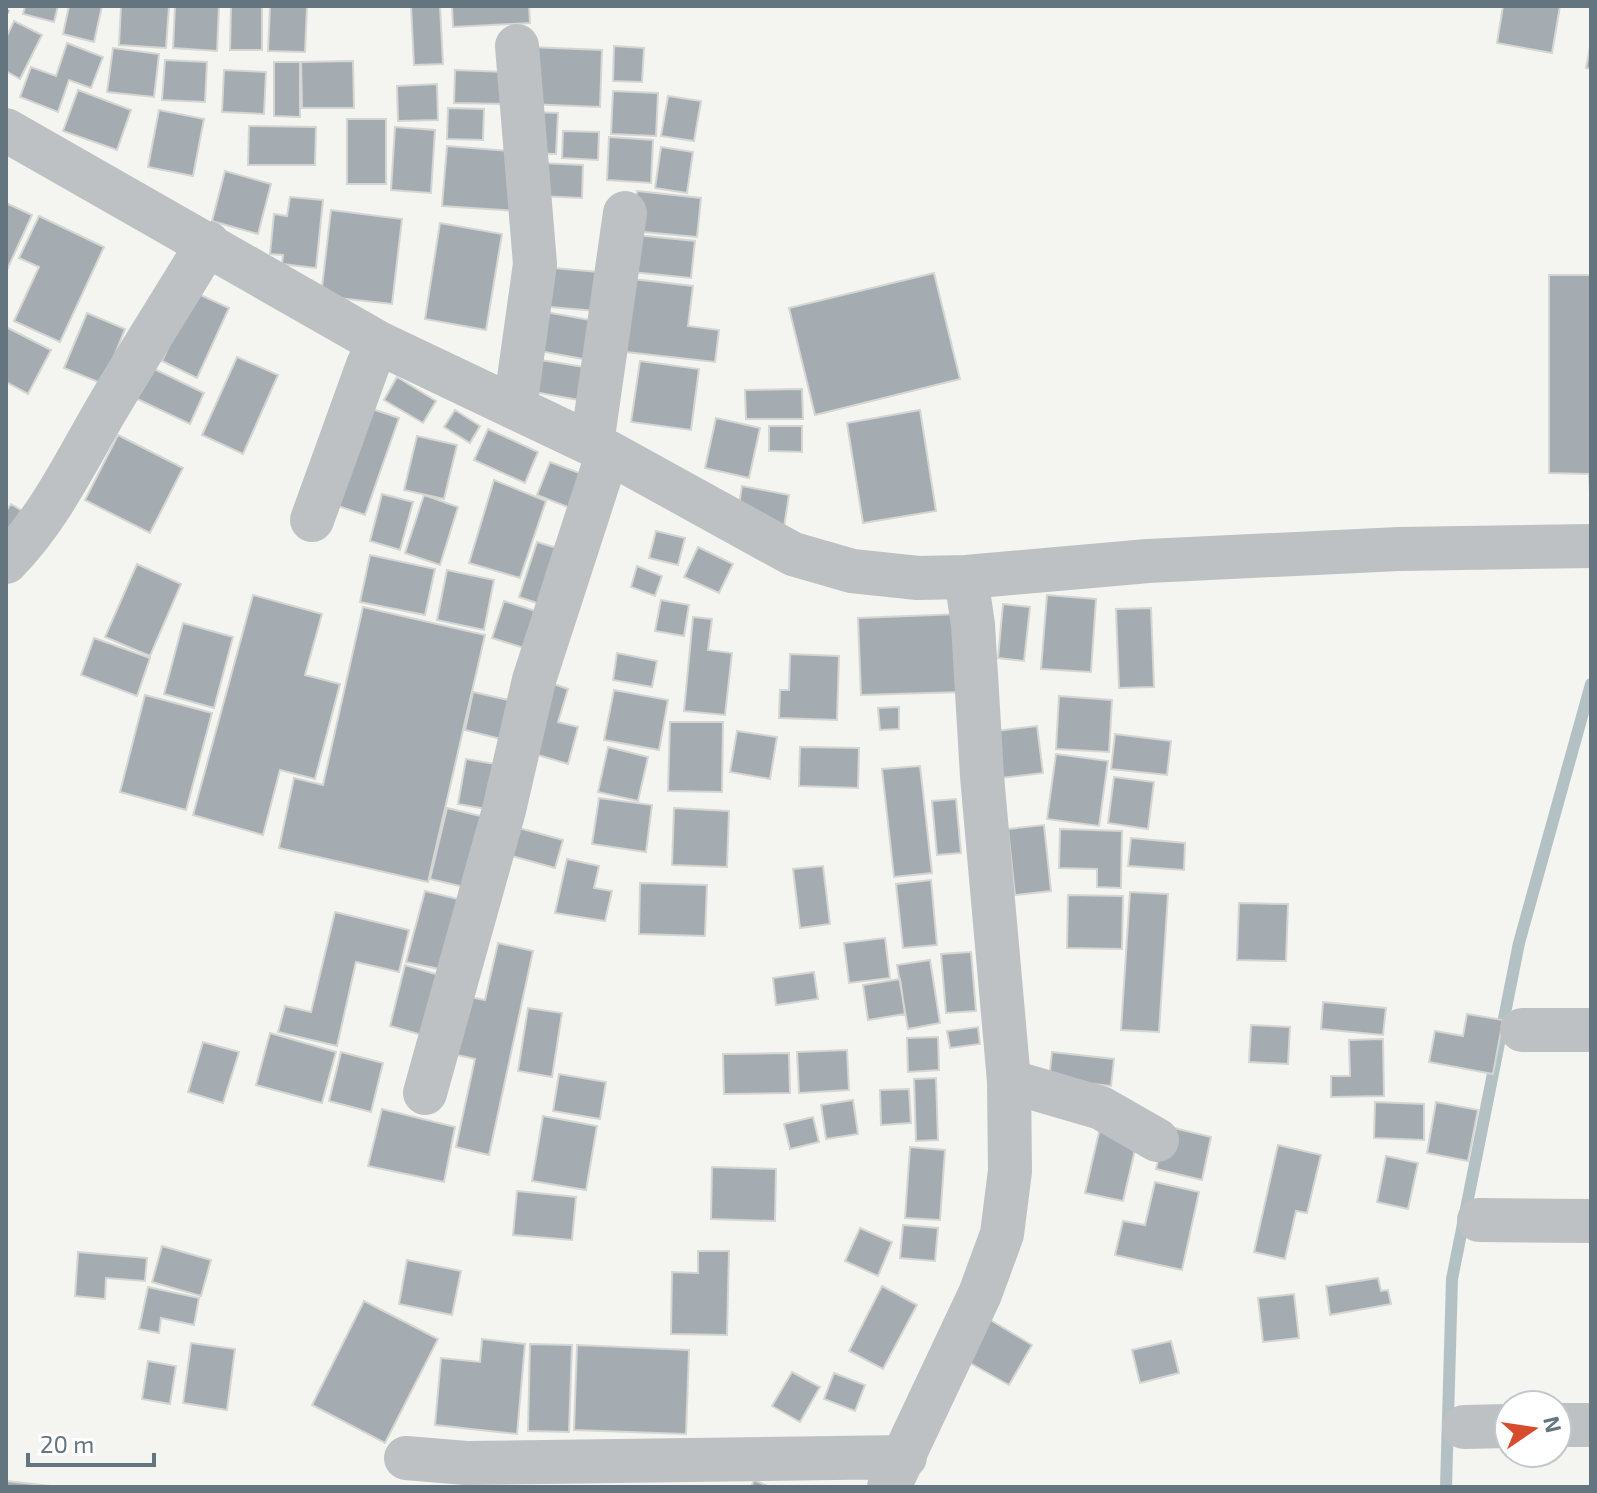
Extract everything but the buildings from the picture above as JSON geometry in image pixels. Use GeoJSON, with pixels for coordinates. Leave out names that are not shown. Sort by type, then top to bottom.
{"type":"FeatureCollection","features":[{"type":"Feature","properties":{"kind":"street"},"geometry":{"type":"LineString","coordinates":[[515,407],[535,264],[517,46]]}},
{"type":"Feature","properties":{"kind":"street"},"geometry":{"type":"LineString","coordinates":[[6,130],[379,343],[600,448],[793,554],[852,571],[918,578],[966,577],[1211,558],[1399,549],[1591,546]]}},
{"type":"Feature","properties":{"kind":"street"},"geometry":{"type":"LineString","coordinates":[[425,1093],[504,810],[534,680],[600,448],[625,213]]}},
{"type":"Feature","properties":{"kind":"street"},"geometry":{"type":"LineString","coordinates":[[6,562],[29,538],[52,506],[208,243]]}},
{"type":"Feature","properties":{"kind":"street"},"geometry":{"type":"LineString","coordinates":[[312,520],[368,365],[379,343]]}},
{"type":"Feature","properties":{"kind":"street"},"geometry":{"type":"LineString","coordinates":[[406,1458],[466,1463],[897,1472],[980,1294],[1002,1234],[1010,1171],[1009,1081],[982,776],[973,625],[966,577]]}},
{"type":"Feature","properties":{"kind":"street"},"geometry":{"type":"LineString","coordinates":[[1522,1030],[1591,1030]]}},
{"type":"Feature","properties":{"kind":"street"},"geometry":{"type":"LineString","coordinates":[[1009,1081],[1101,1108],[1157,1140]]}},
{"type":"Feature","properties":{"kind":"street"},"geometry":{"type":"LineString","coordinates":[[1479,1220],[1591,1221]]}},
{"type":"Feature","properties":{"kind":"street"},"geometry":{"type":"LineString","coordinates":[[1464,1427],[1493,1426]]}},
{"type":"Feature","properties":{"kind":"path"},"geometry":{"type":"LineString","coordinates":[[6,13],[9,6]]}},
{"type":"Feature","properties":{"kind":"waterway"},"geometry":{"type":"LineString","coordinates":[[1446,1487],[1452,1279],[1519,943],[1591,684]]}}]}
